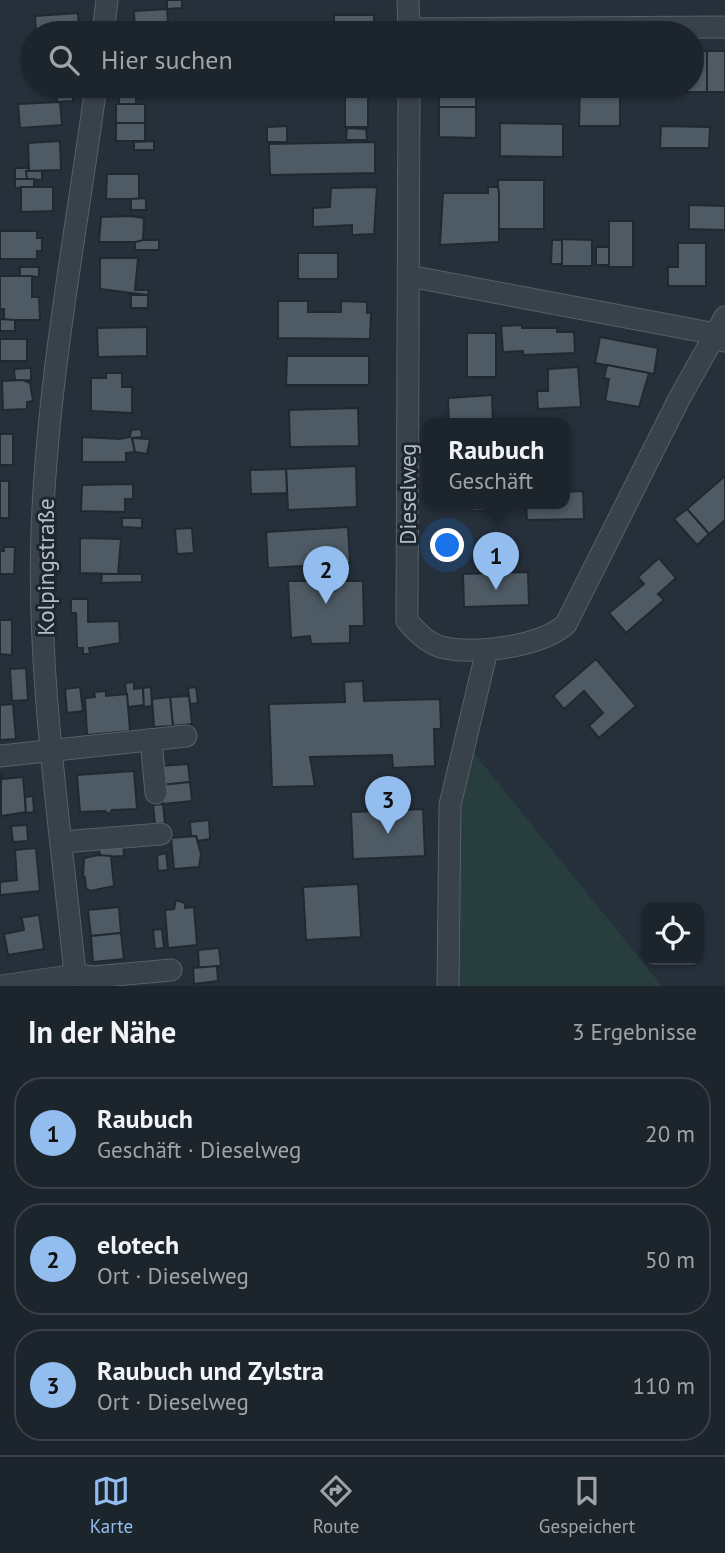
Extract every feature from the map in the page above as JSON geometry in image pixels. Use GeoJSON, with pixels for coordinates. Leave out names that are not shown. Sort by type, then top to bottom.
{"type":"FeatureCollection","features":[{"type":"Feature","properties":{"kind":"street"},"geometry":{"type":"LineString","coordinates":[[104,21],[107,0]]}},
{"type":"Feature","properties":{"kind":"street"},"geometry":{"type":"LineString","coordinates":[[408,0],[409,21]]}},
{"type":"Feature","properties":{"kind":"street"},"geometry":{"type":"LineString","coordinates":[[704,27],[725,27]]}},
{"type":"Feature","properties":{"kind":"street","name":"Kolpingstraße"},"geometry":{"type":"LineString","coordinates":[[75,975],[45,663],[42,533],[52,404],[94,98]]}},
{"type":"Feature","properties":{"kind":"street","name":"Dieselweg"},"geometry":{"type":"LineString","coordinates":[[409,98],[407,621],[421,637],[440,647],[487,650],[552,637],[566,624],[680,399],[722,331],[409,276]]}},
{"type":"Feature","properties":{"kind":"street"},"geometry":{"type":"LineString","coordinates":[[449,986],[450,805],[487,650]]}},
{"type":"Feature","properties":{"kind":"street"},"geometry":{"type":"LineString","coordinates":[[0,756],[186,736]]}},
{"type":"Feature","properties":{"kind":"street"},"geometry":{"type":"LineString","coordinates":[[151,740],[156,793]]}},
{"type":"Feature","properties":{"kind":"street"},"geometry":{"type":"LineString","coordinates":[[62,842],[161,834]]}},
{"type":"Feature","properties":{"kind":"street"},"geometry":{"type":"LineString","coordinates":[[2,986],[75,975],[94,977],[171,970]]}},
{"type":"Feature","properties":{"kind":"green space"},"geometry":{"type":"Polygon","coordinates":[[[465,742],[641,960],[641,965],[645,965],[662,986],[449,986],[455,805],[465,742]]]}},
{"type":"Feature","properties":{"kind":"building"},"geometry":{"type":"Polygon","coordinates":[[[167,0],[182,0],[182,8],[167,9],[167,0]]]}},
{"type":"Feature","properties":{"kind":"building"},"geometry":{"type":"Polygon","coordinates":[[[167,9],[168,21],[134,21],[134,11],[167,9]]]}},
{"type":"Feature","properties":{"kind":"building"},"geometry":{"type":"Polygon","coordinates":[[[78,13],[78,21],[35,21],[35,16],[78,13]]]}},
{"type":"Feature","properties":{"kind":"building"},"geometry":{"type":"Polygon","coordinates":[[[334,15],[374,15],[374,21],[334,21],[334,15]]]}},
{"type":"Feature","properties":{"kind":"building"},"geometry":{"type":"Polygon","coordinates":[[[704,51],[707,51],[707,92],[704,92],[704,51]]]}},
{"type":"Feature","properties":{"kind":"building"},"geometry":{"type":"Polygon","coordinates":[[[707,51],[725,51],[725,92],[707,92],[707,51]]]}},
{"type":"Feature","properties":{"kind":"building"},"geometry":{"type":"Polygon","coordinates":[[[57,98],[73,98],[73,101],[57,102],[57,98]]]}},
{"type":"Feature","properties":{"kind":"building"},"geometry":{"type":"Polygon","coordinates":[[[119,98],[136,98],[136,104],[119,104],[119,98]]]}},
{"type":"Feature","properties":{"kind":"building"},"geometry":{"type":"Polygon","coordinates":[[[345,98],[368,98],[368,127],[345,127],[345,98]]]}},
{"type":"Feature","properties":{"kind":"building"},"geometry":{"type":"Polygon","coordinates":[[[439,98],[476,98],[476,107],[439,107],[439,98]]]}},
{"type":"Feature","properties":{"kind":"building"},"geometry":{"type":"Polygon","coordinates":[[[580,98],[620,98],[620,126],[579,126],[580,98]]]}},
{"type":"Feature","properties":{"kind":"building"},"geometry":{"type":"Polygon","coordinates":[[[60,102],[62,125],[20,128],[18,104],[60,102]]]}},
{"type":"Feature","properties":{"kind":"building"},"geometry":{"type":"Polygon","coordinates":[[[116,104],[145,104],[145,123],[116,123],[116,104]]]}},
{"type":"Feature","properties":{"kind":"building"},"geometry":{"type":"Polygon","coordinates":[[[439,107],[476,107],[476,138],[439,137],[439,107]]]}},
{"type":"Feature","properties":{"kind":"building"},"geometry":{"type":"Polygon","coordinates":[[[116,123],[145,123],[145,141],[116,141],[116,123]]]}},
{"type":"Feature","properties":{"kind":"building"},"geometry":{"type":"Polygon","coordinates":[[[500,123],[563,124],[563,157],[500,156],[500,123]]]}},
{"type":"Feature","properties":{"kind":"building"},"geometry":{"type":"Polygon","coordinates":[[[287,126],[287,142],[267,142],[267,127],[287,126]]]}},
{"type":"Feature","properties":{"kind":"building"},"geometry":{"type":"Polygon","coordinates":[[[661,126],[710,127],[709,148],[660,148],[661,126]]]}},
{"type":"Feature","properties":{"kind":"building"},"geometry":{"type":"Polygon","coordinates":[[[347,128],[366,129],[367,140],[346,140],[347,128]]]}},
{"type":"Feature","properties":{"kind":"building"},"geometry":{"type":"Polygon","coordinates":[[[60,141],[61,170],[29,171],[28,143],[60,141]]]}},
{"type":"Feature","properties":{"kind":"building"},"geometry":{"type":"Polygon","coordinates":[[[154,141],[154,150],[134,150],[134,142],[154,141]]]}},
{"type":"Feature","properties":{"kind":"building"},"geometry":{"type":"Polygon","coordinates":[[[375,142],[375,173],[270,175],[269,144],[375,142]]]}},
{"type":"Feature","properties":{"kind":"building"},"geometry":{"type":"Polygon","coordinates":[[[15,168],[29,168],[27,179],[15,179],[15,168]]]}},
{"type":"Feature","properties":{"kind":"building"},"geometry":{"type":"Polygon","coordinates":[[[26,171],[42,171],[42,180],[27,179],[26,171]]]}},
{"type":"Feature","properties":{"kind":"building"},"geometry":{"type":"Polygon","coordinates":[[[107,174],[139,174],[139,199],[106,199],[107,174]]]}},
{"type":"Feature","properties":{"kind":"building"},"geometry":{"type":"Polygon","coordinates":[[[15,179],[34,179],[34,187],[15,188],[15,179]]]}},
{"type":"Feature","properties":{"kind":"building"},"geometry":{"type":"Polygon","coordinates":[[[498,180],[544,180],[544,229],[499,229],[498,180]]]}},
{"type":"Feature","properties":{"kind":"building"},"geometry":{"type":"Polygon","coordinates":[[[21,187],[53,187],[53,211],[21,212],[21,187]]]}},
{"type":"Feature","properties":{"kind":"building"},"geometry":{"type":"Polygon","coordinates":[[[377,187],[374,234],[352,235],[352,225],[313,227],[313,208],[330,207],[331,188],[377,187]]]}},
{"type":"Feature","properties":{"kind":"building"},"geometry":{"type":"Polygon","coordinates":[[[488,187],[498,187],[499,242],[440,245],[443,193],[488,193],[488,187]]]}},
{"type":"Feature","properties":{"kind":"building"},"geometry":{"type":"Polygon","coordinates":[[[146,198],[146,210],[131,210],[131,199],[146,198]]]}},
{"type":"Feature","properties":{"kind":"building"},"geometry":{"type":"Polygon","coordinates":[[[689,205],[725,206],[725,230],[689,229],[689,205]]]}},
{"type":"Feature","properties":{"kind":"building"},"geometry":{"type":"Polygon","coordinates":[[[101,217],[144,218],[143,242],[99,242],[101,217]]]}},
{"type":"Feature","properties":{"kind":"building"},"geometry":{"type":"Polygon","coordinates":[[[609,221],[633,221],[633,267],[609,267],[609,221]]]}},
{"type":"Feature","properties":{"kind":"building"},"geometry":{"type":"Polygon","coordinates":[[[0,231],[37,231],[37,238],[42,238],[42,251],[37,251],[37,259],[0,259],[0,231]]]}},
{"type":"Feature","properties":{"kind":"building"},"geometry":{"type":"Polygon","coordinates":[[[562,239],[592,240],[592,266],[562,266],[562,239]]]}},
{"type":"Feature","properties":{"kind":"building"},"geometry":{"type":"Polygon","coordinates":[[[159,240],[159,250],[135,250],[135,242],[159,240]]]}},
{"type":"Feature","properties":{"kind":"building"},"geometry":{"type":"Polygon","coordinates":[[[552,240],[562,240],[562,264],[551,264],[552,240]]]}},
{"type":"Feature","properties":{"kind":"building"},"geometry":{"type":"Polygon","coordinates":[[[678,243],[706,243],[706,286],[668,286],[668,267],[678,267],[678,243]]]}},
{"type":"Feature","properties":{"kind":"building"},"geometry":{"type":"Polygon","coordinates":[[[596,247],[609,247],[609,265],[596,265],[596,247]]]}},
{"type":"Feature","properties":{"kind":"building"},"geometry":{"type":"Polygon","coordinates":[[[298,253],[338,253],[338,279],[298,279],[298,253]]]}},
{"type":"Feature","properties":{"kind":"building"},"geometry":{"type":"Polygon","coordinates":[[[100,258],[138,258],[135,290],[149,290],[148,295],[100,289],[100,258]]]}},
{"type":"Feature","properties":{"kind":"building"},"geometry":{"type":"Polygon","coordinates":[[[20,267],[39,267],[39,277],[20,276],[20,267]]]}},
{"type":"Feature","properties":{"kind":"building"},"geometry":{"type":"Polygon","coordinates":[[[0,276],[32,276],[32,297],[39,297],[40,320],[0,320],[4,319],[4,309],[0,309],[0,276]]]}},
{"type":"Feature","properties":{"kind":"building"},"geometry":{"type":"Polygon","coordinates":[[[131,295],[148,295],[148,308],[131,308],[131,295]]]}},
{"type":"Feature","properties":{"kind":"building"},"geometry":{"type":"Polygon","coordinates":[[[278,301],[308,301],[308,312],[341,312],[341,301],[367,302],[367,313],[371,312],[370,339],[278,338],[278,301]]]}},
{"type":"Feature","properties":{"kind":"building"},"geometry":{"type":"Polygon","coordinates":[[[0,319],[15,320],[15,331],[0,331],[0,319]]]}},
{"type":"Feature","properties":{"kind":"building"},"geometry":{"type":"Polygon","coordinates":[[[522,325],[522,328],[557,328],[557,332],[574,332],[575,353],[523,355],[523,351],[503,352],[501,326],[522,325]]]}},
{"type":"Feature","properties":{"kind":"building"},"geometry":{"type":"Polygon","coordinates":[[[147,327],[147,356],[98,357],[97,328],[147,327]]]}},
{"type":"Feature","properties":{"kind":"building"},"geometry":{"type":"Polygon","coordinates":[[[467,333],[496,333],[496,377],[467,377],[467,333]]]}},
{"type":"Feature","properties":{"kind":"building"},"geometry":{"type":"Polygon","coordinates":[[[600,337],[658,348],[654,374],[595,363],[600,337]]]}},
{"type":"Feature","properties":{"kind":"building"},"geometry":{"type":"Polygon","coordinates":[[[0,339],[27,339],[27,361],[0,361],[0,339]]]}},
{"type":"Feature","properties":{"kind":"building"},"geometry":{"type":"Polygon","coordinates":[[[287,356],[369,356],[369,385],[286,385],[287,356]]]}},
{"type":"Feature","properties":{"kind":"building"},"geometry":{"type":"Polygon","coordinates":[[[607,365],[649,373],[639,407],[605,401],[609,379],[604,378],[607,365]]]}},
{"type":"Feature","properties":{"kind":"building"},"geometry":{"type":"Polygon","coordinates":[[[578,367],[581,407],[538,409],[537,391],[548,391],[548,369],[578,367]]]}},
{"type":"Feature","properties":{"kind":"building"},"geometry":{"type":"Polygon","coordinates":[[[31,368],[31,380],[15,381],[14,369],[31,368]]]}},
{"type":"Feature","properties":{"kind":"building"},"geometry":{"type":"Polygon","coordinates":[[[106,373],[122,373],[122,387],[132,387],[132,413],[91,411],[91,378],[106,378],[106,373]]]}},
{"type":"Feature","properties":{"kind":"building"},"geometry":{"type":"Polygon","coordinates":[[[23,380],[30,383],[33,401],[27,402],[27,409],[3,410],[2,381],[23,380]]]}},
{"type":"Feature","properties":{"kind":"building"},"geometry":{"type":"Polygon","coordinates":[[[492,395],[493,418],[449,418],[448,398],[492,395]]]}},
{"type":"Feature","properties":{"kind":"building"},"geometry":{"type":"Polygon","coordinates":[[[358,408],[359,446],[290,447],[289,410],[358,408]]]}},
{"type":"Feature","properties":{"kind":"building"},"geometry":{"type":"Polygon","coordinates":[[[141,429],[142,437],[132,438],[135,452],[126,453],[126,462],[82,462],[82,437],[120,439],[130,437],[131,430],[141,429]]]}},
{"type":"Feature","properties":{"kind":"building"},"geometry":{"type":"Polygon","coordinates":[[[0,434],[13,434],[13,465],[0,465],[0,434]]]}},
{"type":"Feature","properties":{"kind":"building"},"geometry":{"type":"Polygon","coordinates":[[[132,438],[150,439],[147,454],[135,452],[132,438]]]}},
{"type":"Feature","properties":{"kind":"building"},"geometry":{"type":"Polygon","coordinates":[[[356,466],[357,507],[288,510],[286,469],[356,466]]]}},
{"type":"Feature","properties":{"kind":"building"},"geometry":{"type":"Polygon","coordinates":[[[286,469],[287,493],[251,494],[250,470],[286,469]]]}},
{"type":"Feature","properties":{"kind":"building"},"geometry":{"type":"Polygon","coordinates":[[[725,476],[725,520],[709,534],[687,509],[725,476]]]}},
{"type":"Feature","properties":{"kind":"building"},"geometry":{"type":"Polygon","coordinates":[[[0,481],[9,481],[9,518],[0,518],[0,481]]]}},
{"type":"Feature","properties":{"kind":"building"},"geometry":{"type":"Polygon","coordinates":[[[133,484],[133,499],[125,499],[125,512],[81,511],[82,485],[133,484]]]}},
{"type":"Feature","properties":{"kind":"building"},"geometry":{"type":"Polygon","coordinates":[[[583,491],[584,519],[527,520],[526,509],[570,509],[570,492],[583,491]]]}},
{"type":"Feature","properties":{"kind":"building"},"geometry":{"type":"Polygon","coordinates":[[[472,509],[497,509],[497,510],[472,509]]]}},
{"type":"Feature","properties":{"kind":"building"},"geometry":{"type":"Polygon","coordinates":[[[687,509],[709,534],[697,545],[674,519],[687,509]]]}},
{"type":"Feature","properties":{"kind":"building"},"geometry":{"type":"Polygon","coordinates":[[[122,518],[142,518],[142,528],[122,527],[122,518]]]}},
{"type":"Feature","properties":{"kind":"building"},"geometry":{"type":"Polygon","coordinates":[[[348,527],[350,563],[268,568],[266,532],[348,527]]]}},
{"type":"Feature","properties":{"kind":"building"},"geometry":{"type":"Polygon","coordinates":[[[192,528],[194,553],[177,554],[175,529],[192,528]]]}},
{"type":"Feature","properties":{"kind":"building"},"geometry":{"type":"Polygon","coordinates":[[[80,538],[121,539],[118,574],[80,573],[80,538]]]}},
{"type":"Feature","properties":{"kind":"building"},"geometry":{"type":"Polygon","coordinates":[[[4,547],[15,547],[14,574],[0,574],[0,551],[4,551],[4,547]]]}},
{"type":"Feature","properties":{"kind":"building"},"geometry":{"type":"Polygon","coordinates":[[[659,558],[676,578],[658,594],[664,600],[626,633],[609,613],[644,584],[638,577],[659,558]]]}},
{"type":"Feature","properties":{"kind":"building"},"geometry":{"type":"Polygon","coordinates":[[[528,572],[529,605],[464,607],[463,574],[528,572]]]}},
{"type":"Feature","properties":{"kind":"building"},"geometry":{"type":"Polygon","coordinates":[[[102,574],[142,574],[142,582],[101,583],[102,574]]]}},
{"type":"Feature","properties":{"kind":"building"},"geometry":{"type":"Polygon","coordinates":[[[288,581],[363,581],[364,626],[350,626],[350,643],[311,644],[310,636],[291,638],[288,581]]]}},
{"type":"Feature","properties":{"kind":"building"},"geometry":{"type":"Polygon","coordinates":[[[71,599],[88,599],[88,622],[119,621],[120,643],[89,648],[90,654],[83,654],[83,648],[77,648],[76,613],[71,613],[71,599]]]}},
{"type":"Feature","properties":{"kind":"building"},"geometry":{"type":"Polygon","coordinates":[[[0,620],[12,620],[12,655],[0,654],[0,620]]]}},
{"type":"Feature","properties":{"kind":"building"},"geometry":{"type":"Polygon","coordinates":[[[596,659],[636,706],[599,738],[589,726],[603,713],[584,691],[564,709],[553,696],[596,659]]]}},
{"type":"Feature","properties":{"kind":"building"},"geometry":{"type":"Polygon","coordinates":[[[26,668],[28,700],[12,701],[10,669],[26,668]]]}},
{"type":"Feature","properties":{"kind":"building"},"geometry":{"type":"Polygon","coordinates":[[[363,681],[364,701],[440,699],[441,729],[434,729],[435,766],[393,768],[392,755],[310,757],[315,786],[272,787],[269,704],[345,702],[344,682],[363,681]]]}},
{"type":"Feature","properties":{"kind":"building"},"geometry":{"type":"Polygon","coordinates":[[[134,682],[134,689],[143,688],[144,705],[128,707],[125,683],[134,682]]]}},
{"type":"Feature","properties":{"kind":"building"},"geometry":{"type":"Polygon","coordinates":[[[80,687],[83,711],[67,713],[65,689],[80,687]]]}},
{"type":"Feature","properties":{"kind":"building"},"geometry":{"type":"Polygon","coordinates":[[[151,687],[152,706],[144,707],[143,688],[151,687]]]}},
{"type":"Feature","properties":{"kind":"building"},"geometry":{"type":"Polygon","coordinates":[[[196,687],[198,703],[190,704],[188,688],[196,687]]]}},
{"type":"Feature","properties":{"kind":"building"},"geometry":{"type":"Polygon","coordinates":[[[106,691],[106,696],[127,694],[130,731],[87,735],[85,698],[95,697],[94,692],[106,691]]]}},
{"type":"Feature","properties":{"kind":"building"},"geometry":{"type":"Polygon","coordinates":[[[189,696],[192,724],[173,726],[170,697],[189,696]]]}},
{"type":"Feature","properties":{"kind":"building"},"geometry":{"type":"Polygon","coordinates":[[[170,697],[173,726],[154,727],[152,699],[170,697]]]}},
{"type":"Feature","properties":{"kind":"building"},"geometry":{"type":"Polygon","coordinates":[[[13,704],[16,739],[0,740],[0,705],[13,704]]]}},
{"type":"Feature","properties":{"kind":"building"},"geometry":{"type":"Polygon","coordinates":[[[188,764],[190,782],[162,785],[160,766],[188,764]]]}},
{"type":"Feature","properties":{"kind":"building"},"geometry":{"type":"Polygon","coordinates":[[[134,771],[137,809],[112,810],[109,814],[105,811],[80,812],[77,775],[134,771]]]}},
{"type":"Feature","properties":{"kind":"building"},"geometry":{"type":"Polygon","coordinates":[[[1,774],[3,779],[23,777],[26,812],[1,816],[1,774]]]}},
{"type":"Feature","properties":{"kind":"building"},"geometry":{"type":"Polygon","coordinates":[[[190,782],[192,801],[163,804],[162,785],[190,782]]]}},
{"type":"Feature","properties":{"kind":"building"},"geometry":{"type":"Polygon","coordinates":[[[33,796],[34,812],[26,813],[25,797],[33,796]]]}},
{"type":"Feature","properties":{"kind":"building"},"geometry":{"type":"Polygon","coordinates":[[[163,804],[165,823],[155,824],[153,805],[163,804]]]}},
{"type":"Feature","properties":{"kind":"building"},"geometry":{"type":"Polygon","coordinates":[[[423,809],[425,856],[353,859],[351,812],[423,809]]]}},
{"type":"Feature","properties":{"kind":"building"},"geometry":{"type":"Polygon","coordinates":[[[209,820],[210,839],[197,841],[196,836],[191,836],[190,822],[209,820]]]}},
{"type":"Feature","properties":{"kind":"building"},"geometry":{"type":"Polygon","coordinates":[[[27,825],[28,841],[13,842],[11,826],[27,825]]]}},
{"type":"Feature","properties":{"kind":"building"},"geometry":{"type":"Polygon","coordinates":[[[196,836],[201,854],[199,867],[174,869],[171,838],[196,836]]]}},
{"type":"Feature","properties":{"kind":"building"},"geometry":{"type":"Polygon","coordinates":[[[123,844],[124,856],[100,857],[99,846],[123,844]]]}},
{"type":"Feature","properties":{"kind":"building"},"geometry":{"type":"Polygon","coordinates":[[[36,848],[40,891],[0,895],[0,882],[17,880],[15,850],[36,848]]]}},
{"type":"Feature","properties":{"kind":"building"},"geometry":{"type":"Polygon","coordinates":[[[166,853],[168,870],[158,871],[157,855],[166,853]]]}},
{"type":"Feature","properties":{"kind":"building"},"geometry":{"type":"Polygon","coordinates":[[[111,856],[114,886],[90,891],[86,888],[85,877],[83,878],[84,858],[111,856]]]}},
{"type":"Feature","properties":{"kind":"building"},"geometry":{"type":"Polygon","coordinates":[[[358,884],[361,937],[306,940],[303,887],[358,884]]]}},
{"type":"Feature","properties":{"kind":"building"},"geometry":{"type":"Polygon","coordinates":[[[176,900],[185,903],[185,908],[194,907],[197,945],[168,948],[165,910],[174,909],[176,900]]]}},
{"type":"Feature","properties":{"kind":"building"},"geometry":{"type":"Polygon","coordinates":[[[119,907],[121,933],[91,936],[88,910],[119,907]]]}},
{"type":"Feature","properties":{"kind":"building"},"geometry":{"type":"Polygon","coordinates":[[[39,915],[44,949],[8,955],[4,934],[24,930],[22,919],[18,918],[39,915]]]}},
{"type":"Feature","properties":{"kind":"building"},"geometry":{"type":"Polygon","coordinates":[[[162,929],[164,948],[155,949],[153,930],[162,929]]]}},
{"type":"Feature","properties":{"kind":"building"},"geometry":{"type":"Polygon","coordinates":[[[121,933],[124,959],[93,962],[91,936],[121,933]]]}},
{"type":"Feature","properties":{"kind":"building"},"geometry":{"type":"Polygon","coordinates":[[[219,948],[221,966],[199,968],[198,950],[219,948]]]}},
{"type":"Feature","properties":{"kind":"building"},"geometry":{"type":"Polygon","coordinates":[[[217,966],[218,981],[194,984],[193,968],[217,966]]]}},
{"type":"Feature","properties":{"kind":"place","name":"Raubuch"},"geometry":{"type":"Point","coordinates":[496,590]}},
{"type":"Feature","properties":{"kind":"place","name":"elotech"},"geometry":{"type":"Point","coordinates":[326,604]}},
{"type":"Feature","properties":{"kind":"place","name":"Raubuch und Zylstra"},"geometry":{"type":"Point","coordinates":[388,834]}}]}
